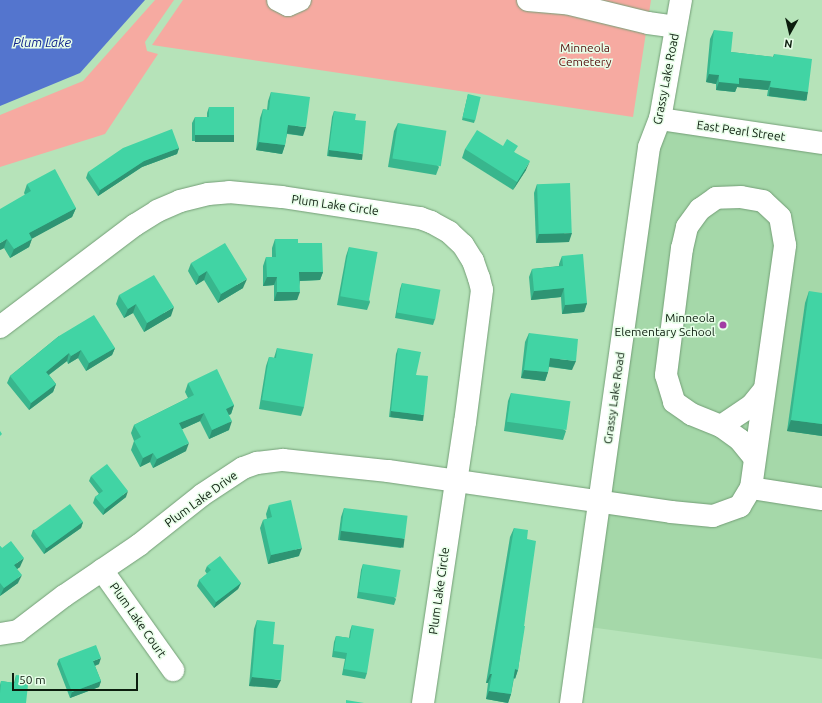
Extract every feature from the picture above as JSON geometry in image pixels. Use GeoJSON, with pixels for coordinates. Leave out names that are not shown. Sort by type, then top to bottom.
{"type":"FeatureCollection","features":[{"type":"Feature","properties":{"kind":"street"},"geometry":{"type":"LineString","coordinates":[[278,0],[288,5],[300,0]]}},
{"type":"Feature","properties":{"kind":"street"},"geometry":{"type":"LineString","coordinates":[[528,0],[566,3],[648,23],[676,27]]}},
{"type":"Feature","properties":{"kind":"street","name":"Grassy Lake Road"},"geometry":{"type":"LineString","coordinates":[[571,703],[649,147],[660,119],[681,0]]}},
{"type":"Feature","properties":{"kind":"street","name":"East Pearl Street"},"geometry":{"type":"LineString","coordinates":[[660,119],[822,143]]}},
{"type":"Feature","properties":{"kind":"street","name":"Plum Lake Circle"},"geometry":{"type":"LineString","coordinates":[[0,327],[135,225],[157,211],[187,199],[208,194],[229,192],[282,197],[420,218],[449,232],[463,245],[473,261],[482,290],[478,328],[423,703]]}},
{"type":"Feature","properties":{"kind":"street"},"geometry":{"type":"LineString","coordinates":[[456,480],[599,502],[713,516],[740,506],[750,488],[785,245],[780,217],[763,201],[741,197],[716,198],[700,209],[687,227],[682,248],[666,375],[674,402],[691,414],[722,426],[740,440],[754,457]]}},
{"type":"Feature","properties":{"kind":"street"},"geometry":{"type":"LineString","coordinates":[[722,426],[752,405],[764,390]]}},
{"type":"Feature","properties":{"kind":"street","name":"Plum Lake Drive"},"geometry":{"type":"LineString","coordinates":[[0,634],[18,631],[139,545],[202,495],[243,468],[257,463],[282,460],[456,480]]}},
{"type":"Feature","properties":{"kind":"street"},"geometry":{"type":"LineString","coordinates":[[750,488],[822,499]]}},
{"type":"Feature","properties":{"kind":"street","name":"Plum Lake Court"},"geometry":{"type":"LineString","coordinates":[[102,570],[173,670]]}},
{"type":"Feature","properties":{"kind":"shaded area","name":"Minneola Elementary School"},"geometry":{"type":"Polygon","coordinates":[[[660,119],[822,143],[822,659],[582,626],[660,119]]]}},
{"type":"Feature","properties":{"kind":"green space"},"geometry":{"type":"Polygon","coordinates":[[[155,0],[174,0],[145,42],[147,51],[158,54],[105,134],[0,167],[0,115],[83,81],[155,0]]]}},
{"type":"Feature","properties":{"kind":"green space","name":"Minneola Cemetery"},"geometry":{"type":"Polygon","coordinates":[[[183,0],[651,0],[633,117],[152,45],[183,0]]]}},
{"type":"Feature","properties":{"kind":"water","name":"Plum Lake"},"geometry":{"type":"Polygon","coordinates":[[[0,0],[145,0],[80,73],[0,106],[0,0]]]}},
{"type":"Feature","properties":{"kind":"building"},"geometry":{"type":"Polygon","coordinates":[[[714,30],[733,32],[731,52],[774,57],[774,54],[812,59],[808,92],[770,87],[771,81],[739,78],[739,84],[719,82],[719,75],[709,74],[714,30]]]}},
{"type":"Feature","properties":{"kind":"building"},"geometry":{"type":"Polygon","coordinates":[[[271,92],[310,97],[306,127],[288,125],[285,145],[259,142],[263,109],[269,110],[271,92]]]}},
{"type":"Feature","properties":{"kind":"building"},"geometry":{"type":"Polygon","coordinates":[[[468,94],[481,97],[475,120],[463,117],[468,94]]]}},
{"type":"Feature","properties":{"kind":"building"},"geometry":{"type":"Polygon","coordinates":[[[209,107],[234,107],[234,135],[195,135],[195,117],[209,117],[209,107]]]}},
{"type":"Feature","properties":{"kind":"building"},"geometry":{"type":"Polygon","coordinates":[[[334,111],[356,114],[355,120],[366,121],[363,154],[329,150],[334,111]]]}},
{"type":"Feature","properties":{"kind":"building"},"geometry":{"type":"Polygon","coordinates":[[[398,123],[446,131],[441,166],[392,159],[398,123]]]}},
{"type":"Feature","properties":{"kind":"building"},"geometry":{"type":"Polygon","coordinates":[[[172,129],[179,148],[144,161],[100,190],[88,172],[123,148],[172,129]]]}},
{"type":"Feature","properties":{"kind":"building"},"geometry":{"type":"Polygon","coordinates":[[[477,130],[503,146],[507,139],[518,146],[514,152],[530,161],[517,182],[465,149],[477,130]]]}},
{"type":"Feature","properties":{"kind":"building"},"geometry":{"type":"Polygon","coordinates":[[[55,169],[76,208],[29,233],[32,239],[14,249],[7,239],[0,243],[0,209],[31,191],[27,184],[55,169]]]}},
{"type":"Feature","properties":{"kind":"building"},"geometry":{"type":"Polygon","coordinates":[[[570,183],[572,233],[539,234],[537,184],[570,183]]]}},
{"type":"Feature","properties":{"kind":"building"},"geometry":{"type":"Polygon","coordinates":[[[275,239],[298,239],[298,243],[322,243],[323,272],[299,272],[300,292],[277,292],[277,277],[267,277],[266,257],[276,257],[275,239]]]}},
{"type":"Feature","properties":{"kind":"building"},"geometry":{"type":"Polygon","coordinates":[[[225,243],[247,279],[221,294],[207,271],[199,276],[191,263],[225,243]]]}},
{"type":"Feature","properties":{"kind":"building"},"geometry":{"type":"Polygon","coordinates":[[[349,247],[378,252],[369,301],[340,296],[349,247]]]}},
{"type":"Feature","properties":{"kind":"building"},"geometry":{"type":"Polygon","coordinates":[[[583,254],[587,303],[565,305],[564,288],[534,291],[532,269],[563,266],[562,256],[583,254]]]}},
{"type":"Feature","properties":{"kind":"building"},"geometry":{"type":"Polygon","coordinates":[[[154,275],[174,307],[147,323],[136,304],[128,309],[119,295],[154,275]]]}},
{"type":"Feature","properties":{"kind":"building"},"geometry":{"type":"Polygon","coordinates":[[[402,283],[440,290],[435,319],[397,313],[402,283]]]}},
{"type":"Feature","properties":{"kind":"building"},"geometry":{"type":"Polygon","coordinates":[[[809,291],[822,293],[822,424],[791,420],[809,291]]]}},
{"type":"Feature","properties":{"kind":"building"},"geometry":{"type":"Polygon","coordinates":[[[94,315],[115,348],[89,363],[81,350],[71,356],[69,353],[46,372],[56,384],[31,403],[10,376],[59,336],[94,315]]]}},
{"type":"Feature","properties":{"kind":"building"},"geometry":{"type":"Polygon","coordinates":[[[529,333],[578,339],[576,361],[550,358],[548,372],[524,370],[529,333]]]}},
{"type":"Feature","properties":{"kind":"building"},"geometry":{"type":"Polygon","coordinates":[[[277,348],[313,354],[304,407],[262,400],[269,357],[276,358],[277,348]]]}},
{"type":"Feature","properties":{"kind":"building"},"geometry":{"type":"Polygon","coordinates":[[[398,348],[421,352],[416,375],[428,376],[424,415],[391,411],[398,348]]]}},
{"type":"Feature","properties":{"kind":"building"},"geometry":{"type":"Polygon","coordinates":[[[217,369],[234,405],[226,409],[232,421],[212,430],[204,413],[179,423],[189,443],[157,459],[153,453],[143,458],[134,441],[141,437],[134,425],[194,395],[188,383],[217,369]]]}},
{"type":"Feature","properties":{"kind":"building"},"geometry":{"type":"Polygon","coordinates":[[[511,393],[570,401],[566,430],[507,422],[511,393]]]}},
{"type":"Feature","properties":{"kind":"building"},"geometry":{"type":"Polygon","coordinates":[[[107,464],[128,491],[105,509],[95,497],[103,491],[91,476],[107,464]]]}},
{"type":"Feature","properties":{"kind":"building"},"geometry":{"type":"Polygon","coordinates":[[[291,500],[302,548],[271,555],[263,520],[272,517],[269,505],[291,500]]]}},
{"type":"Feature","properties":{"kind":"building"},"geometry":{"type":"Polygon","coordinates":[[[70,504],[83,522],[47,548],[34,530],[70,504]]]}},
{"type":"Feature","properties":{"kind":"building"},"geometry":{"type":"Polygon","coordinates":[[[344,508],[408,516],[405,539],[341,531],[344,508]]]}},
{"type":"Feature","properties":{"kind":"building"},"geometry":{"type":"Polygon","coordinates":[[[514,528],[528,530],[527,539],[536,541],[518,670],[515,669],[511,694],[489,691],[492,674],[490,674],[514,528]]]}},
{"type":"Feature","properties":{"kind":"building"},"geometry":{"type":"Polygon","coordinates":[[[11,541],[24,558],[14,565],[22,575],[4,588],[0,583],[0,546],[2,548],[11,541]]]}},
{"type":"Feature","properties":{"kind":"building"},"geometry":{"type":"Polygon","coordinates":[[[220,556],[241,583],[216,602],[199,580],[211,570],[207,566],[220,556]]]}},
{"type":"Feature","properties":{"kind":"building"},"geometry":{"type":"Polygon","coordinates":[[[363,564],[401,570],[396,598],[359,592],[363,564]]]}},
{"type":"Feature","properties":{"kind":"building"},"geometry":{"type":"Polygon","coordinates":[[[257,620],[275,622],[273,644],[284,645],[281,680],[252,677],[257,620]]]}},
{"type":"Feature","properties":{"kind":"building"},"geometry":{"type":"Polygon","coordinates":[[[352,625],[374,629],[367,673],[344,669],[347,653],[334,651],[336,636],[350,638],[352,625]]]}},
{"type":"Feature","properties":{"kind":"building"},"geometry":{"type":"Polygon","coordinates":[[[96,645],[101,658],[93,661],[101,681],[72,692],[59,659],[96,645]]]}},
{"type":"Feature","properties":{"kind":"building"},"geometry":{"type":"Polygon","coordinates":[[[16,675],[29,676],[26,703],[0,703],[1,681],[15,683],[16,675]]]}},
{"type":"Feature","properties":{"kind":"building"},"geometry":{"type":"Polygon","coordinates":[[[346,700],[364,703],[346,703],[346,700]]]}},
{"type":"Feature","properties":{"kind":"place","name":"Minneola Elementary School"},"geometry":{"type":"Point","coordinates":[723,325]}}]}
